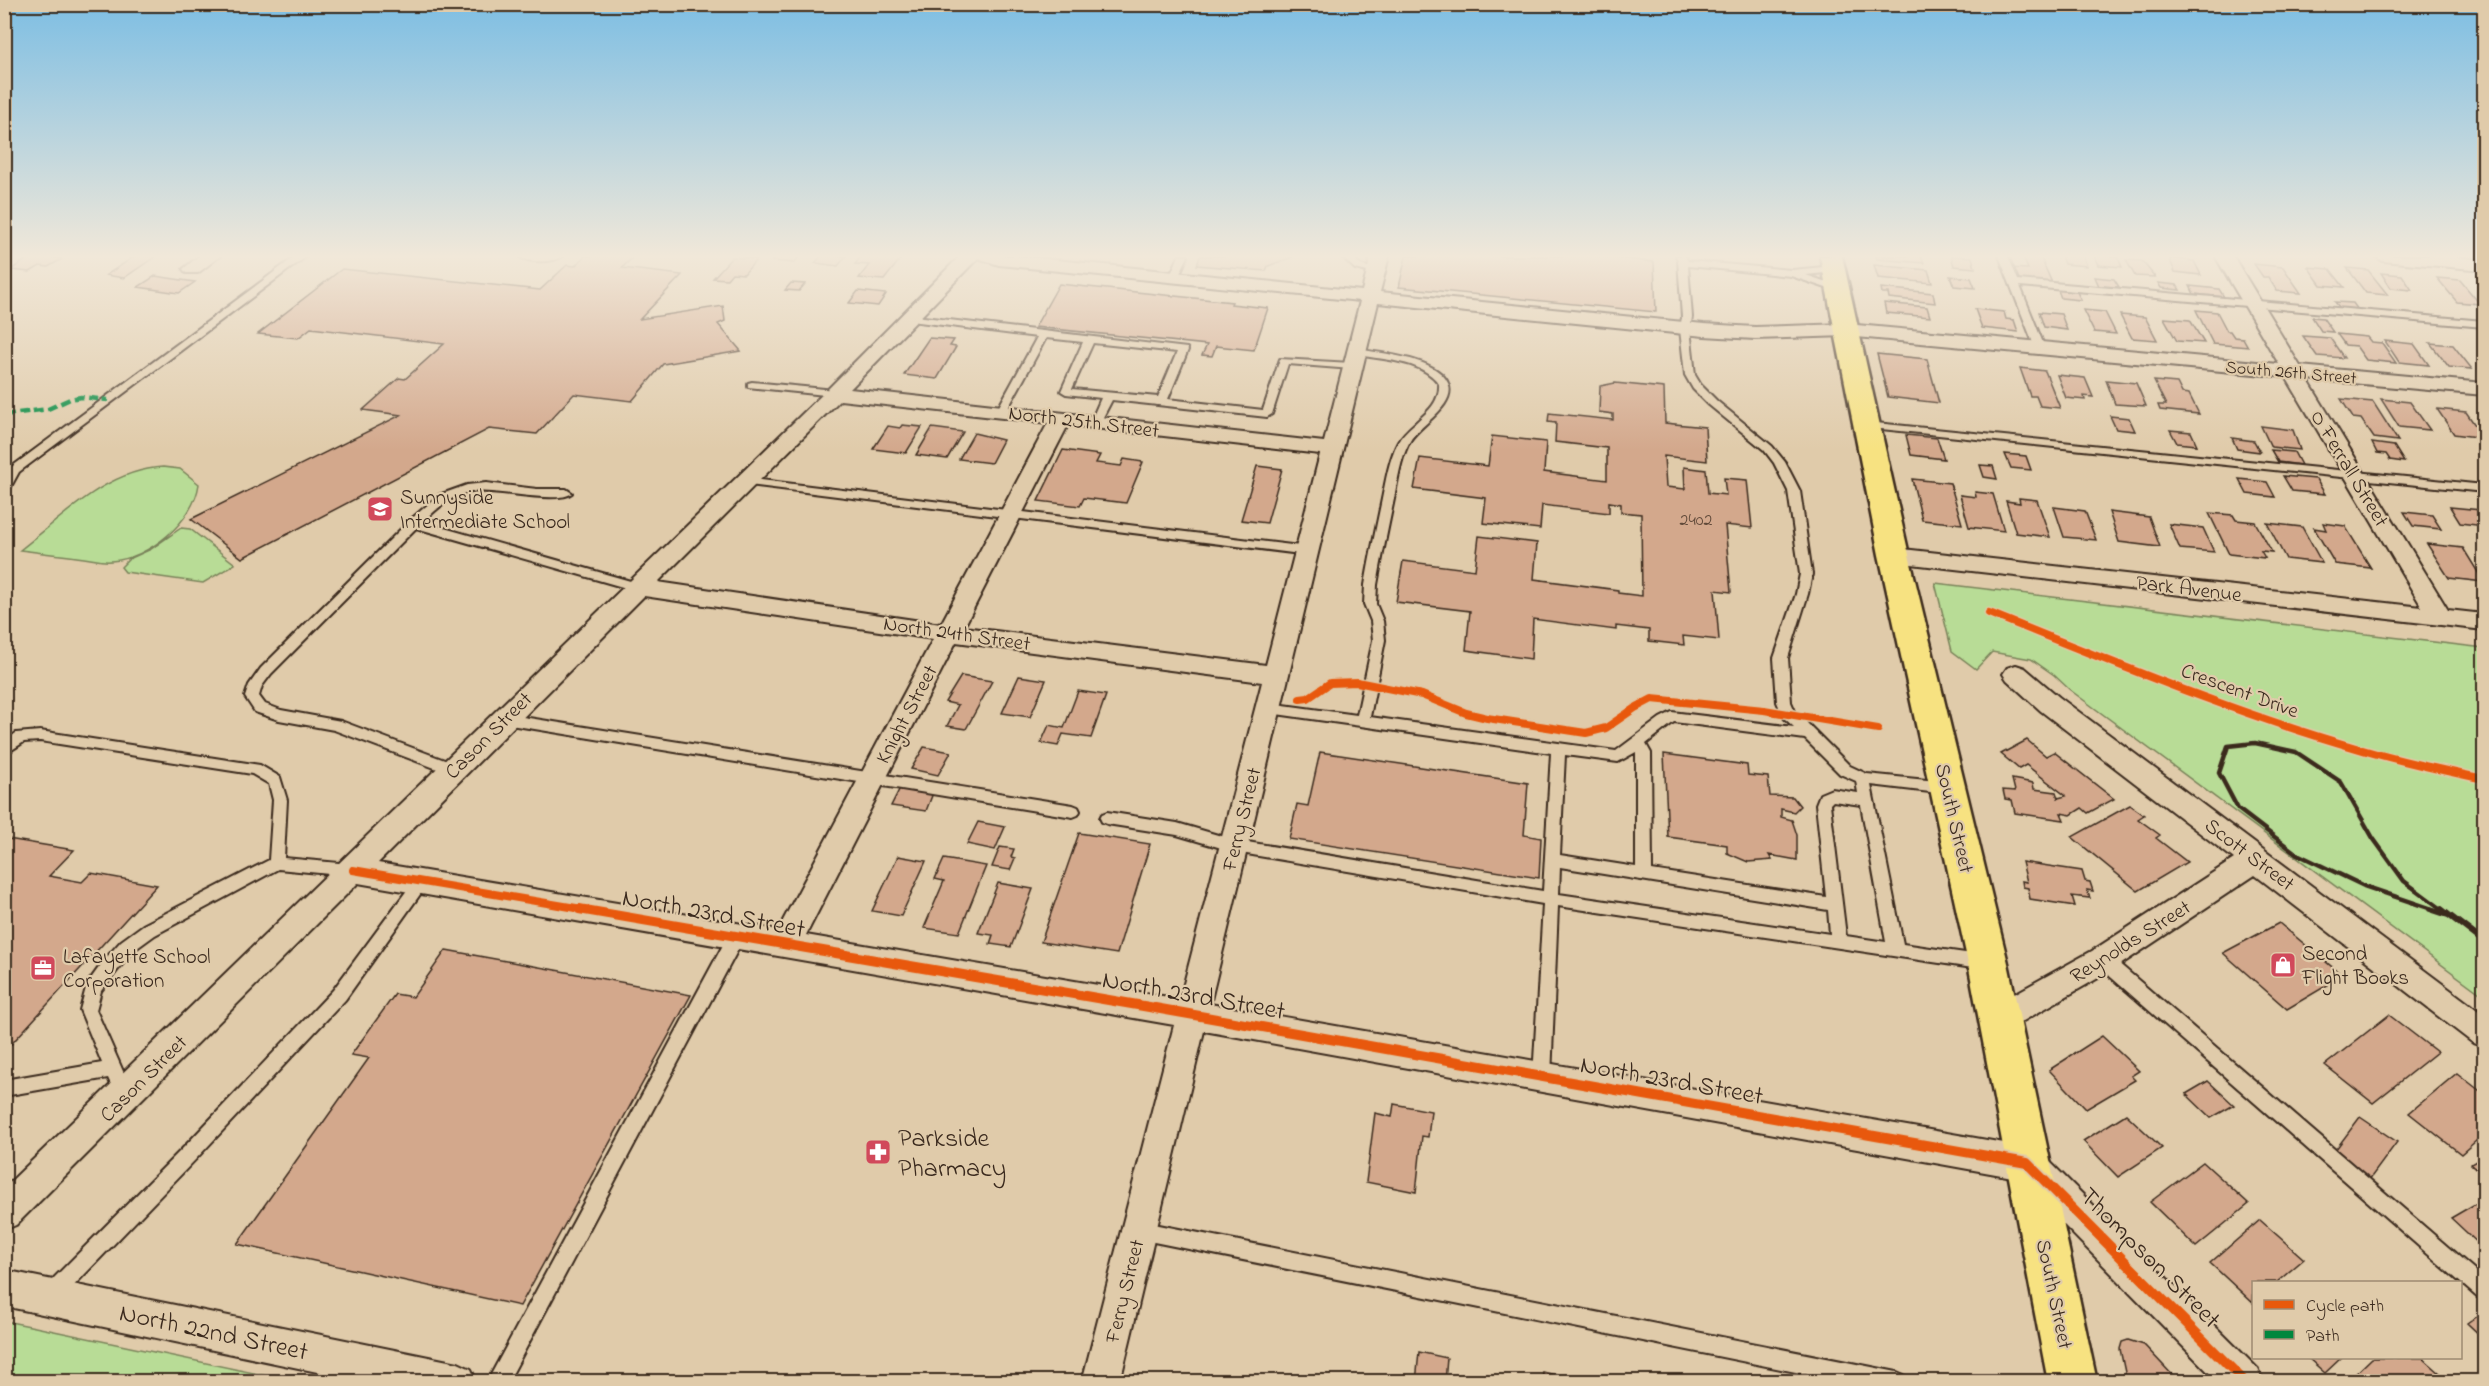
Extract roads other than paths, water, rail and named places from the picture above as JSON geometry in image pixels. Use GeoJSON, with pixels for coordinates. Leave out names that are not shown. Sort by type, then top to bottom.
{"type":"FeatureCollection","features":[{"type":"Feature","properties":{"kind":"main road","name":"South Street"},"geometry":{"type":"LineString","coordinates":[[1844,321],[1894,555],[2000,1018],[2027,1162],[2073,1382]]}},
{"type":"Feature","properties":{"kind":"street","name":"Cason Street"},"geometry":{"type":"LineString","coordinates":[[4,1214],[836,393],[904,321]]}},
{"type":"Feature","properties":{"kind":"street","name":"Ferry Street"},"geometry":{"type":"LineString","coordinates":[[1101,1382],[1278,675],[1364,321]]}},
{"type":"Feature","properties":{"kind":"street","name":"South 26th Street"},"geometry":{"type":"LineString","coordinates":[[1642,321],[1685,328],[1755,333],[1846,330],[2484,389]]}},
{"type":"Feature","properties":{"kind":"street","name":"O Ferrall Street"},"geometry":{"type":"LineString","coordinates":[[2263,321],[2440,617]]}},
{"type":"Feature","properties":{"kind":"street","name":"North 25th Street"},"geometry":{"type":"LineString","coordinates":[[836,393],[1333,449]]}},
{"type":"Feature","properties":{"kind":"street","name":"Knight Street"},"geometry":{"type":"LineString","coordinates":[[785,946],[1061,418]]}},
{"type":"Feature","properties":{"kind":"street","name":"Park Avenue"},"geometry":{"type":"LineString","coordinates":[[1894,555],[2484,622]]}},
{"type":"Feature","properties":{"kind":"street","name":"North 24th Street"},"geometry":{"type":"LineString","coordinates":[[637,587],[948,633],[1278,675]]}},
{"type":"Feature","properties":{"kind":"street","name":"Scott Street"},"geometry":{"type":"LineString","coordinates":[[2016,674],[2050,704],[2257,859],[2484,1034]]}},
{"type":"Feature","properties":{"kind":"street","name":"Reynolds Street"},"geometry":{"type":"LineString","coordinates":[[2000,1018],[2103,960],[2257,859]]}},
{"type":"Feature","properties":{"kind":"street","name":"North 23rd Street"},"geometry":{"type":"LineString","coordinates":[[352,870],[2027,1162]]}},
{"type":"Feature","properties":{"kind":"street","name":"Thompson Street"},"geometry":{"type":"LineString","coordinates":[[2027,1162],[2245,1382]]}},
{"type":"Feature","properties":{"kind":"street","name":"North 22nd Street"},"geometry":{"type":"LineString","coordinates":[[4,1288],[458,1382]]}},
{"type":"Feature","properties":{"kind":"lane"},"geometry":{"type":"LineString","coordinates":[[4,489],[14,470],[216,321]]}},
{"type":"Feature","properties":{"kind":"lane"},"geometry":{"type":"LineString","coordinates":[[928,321],[1183,350],[1162,401]]}},
{"type":"Feature","properties":{"kind":"lane"},"geometry":{"type":"LineString","coordinates":[[1686,321],[1687,363],[1697,387],[1768,448],[1779,462],[1794,491],[1806,574],[1802,594],[1781,658],[1784,702],[1791,717],[1845,770],[1863,779],[1949,789]]}},
{"type":"Feature","properties":{"kind":"lane"},"geometry":{"type":"LineString","coordinates":[[2029,321],[2040,348]]}},
{"type":"Feature","properties":{"kind":"lane"},"geometry":{"type":"LineString","coordinates":[[2446,321],[2484,324]]}},
{"type":"Feature","properties":{"kind":"lane"},"geometry":{"type":"LineString","coordinates":[[1001,412],[1043,335]]}},
{"type":"Feature","properties":{"kind":"lane"},"geometry":{"type":"LineString","coordinates":[[1089,340],[1066,391],[1267,414],[1284,361],[1354,359],[1418,365],[1438,376],[1444,385],[1444,396],[1435,410],[1407,434],[1398,455],[1371,585],[1370,604],[1377,621],[1379,640],[1362,722]]}},
{"type":"Feature","properties":{"kind":"lane"},"geometry":{"type":"LineString","coordinates":[[752,385],[836,393]]}},
{"type":"Feature","properties":{"kind":"lane"},"geometry":{"type":"LineString","coordinates":[[1095,423],[1108,396]]}},
{"type":"Feature","properties":{"kind":"lane"},"geometry":{"type":"LineString","coordinates":[[1866,425],[2484,489]]}},
{"type":"Feature","properties":{"kind":"lane"},"geometry":{"type":"LineString","coordinates":[[745,482],[1308,551]]}},
{"type":"Feature","properties":{"kind":"lane"},"geometry":{"type":"LineString","coordinates":[[453,769],[336,725],[279,715],[260,708],[252,697],[256,685],[266,671],[414,523],[443,498],[467,489],[486,487],[537,493],[566,493]]}},
{"type":"Feature","properties":{"kind":"lane"},"geometry":{"type":"LineString","coordinates":[[414,523],[637,587]]}},
{"type":"Feature","properties":{"kind":"lane"},"geometry":{"type":"LineString","coordinates":[[1269,708],[1618,757],[1639,745],[1662,723],[1672,717],[1808,734]]}},
{"type":"Feature","properties":{"kind":"lane"},"geometry":{"type":"LineString","coordinates":[[504,719],[1073,811]]}},
{"type":"Feature","properties":{"kind":"lane"},"geometry":{"type":"LineString","coordinates":[[4,750],[21,737],[40,736],[255,769],[275,781],[280,800],[276,863]]}},
{"type":"Feature","properties":{"kind":"lane"},"geometry":{"type":"LineString","coordinates":[[1639,745],[1644,753],[1644,875]]}},
{"type":"Feature","properties":{"kind":"lane"},"geometry":{"type":"LineString","coordinates":[[1542,1078],[1558,749]]}},
{"type":"Feature","properties":{"kind":"lane"},"geometry":{"type":"LineString","coordinates":[[1863,779],[1896,950]]}},
{"type":"Feature","properties":{"kind":"lane"},"geometry":{"type":"LineString","coordinates":[[1839,941],[1825,798],[1832,795],[1868,800]]}},
{"type":"Feature","properties":{"kind":"lane"},"geometry":{"type":"LineString","coordinates":[[1107,819],[1177,829],[1234,846],[1551,899],[1988,963]]}},
{"type":"Feature","properties":{"kind":"lane"},"geometry":{"type":"LineString","coordinates":[[1553,860],[1835,905]]}},
{"type":"Feature","properties":{"kind":"lane"},"geometry":{"type":"LineString","coordinates":[[125,1096],[88,1010],[93,989],[127,946],[149,930],[276,863],[352,870]]}},
{"type":"Feature","properties":{"kind":"lane"},"geometry":{"type":"LineString","coordinates":[[49,1297],[190,1153],[339,994],[421,882]]}},
{"type":"Feature","properties":{"kind":"lane"},"geometry":{"type":"LineString","coordinates":[[497,1382],[736,938]]}},
{"type":"Feature","properties":{"kind":"lane"},"geometry":{"type":"LineString","coordinates":[[2103,960],[2484,1290]]}},
{"type":"Feature","properties":{"kind":"lane"},"geometry":{"type":"LineString","coordinates":[[4,1088],[113,1069]]}},
{"type":"Feature","properties":{"kind":"lane"},"geometry":{"type":"LineString","coordinates":[[1139,1230],[1897,1382]]}},
{"type":"Feature","properties":{"kind":"railway"},"geometry":{"type":"LineString","coordinates":[[2435,910],[2364,886],[2297,854],[2238,809],[2219,773],[2228,746],[2255,743],[2296,752],[2341,782],[2373,838],[2404,881],[2443,910]]}},
{"type":"Feature","properties":{"kind":"railway"},"geometry":{"type":"LineString","coordinates":[[2430,909],[2448,915]]}},
{"type":"Feature","properties":{"kind":"railway"},"geometry":{"type":"LineString","coordinates":[[2441,909],[2484,942]]}},
{"type":"Feature","properties":{"kind":"place","name":"Sunnyside Intermediate School"},"geometry":{"type":"Point","coordinates":[380,509]}},
{"type":"Feature","properties":{"kind":"place","name":"Second Flight Books"},"geometry":{"type":"Point","coordinates":[2283,965]}},
{"type":"Feature","properties":{"kind":"place","name":"Lafayette School Corporation"},"geometry":{"type":"Point","coordinates":[43,968]}},
{"type":"Feature","properties":{"kind":"place","name":"Parkside Pharmacy"},"geometry":{"type":"Point","coordinates":[878,1152]}}]}
